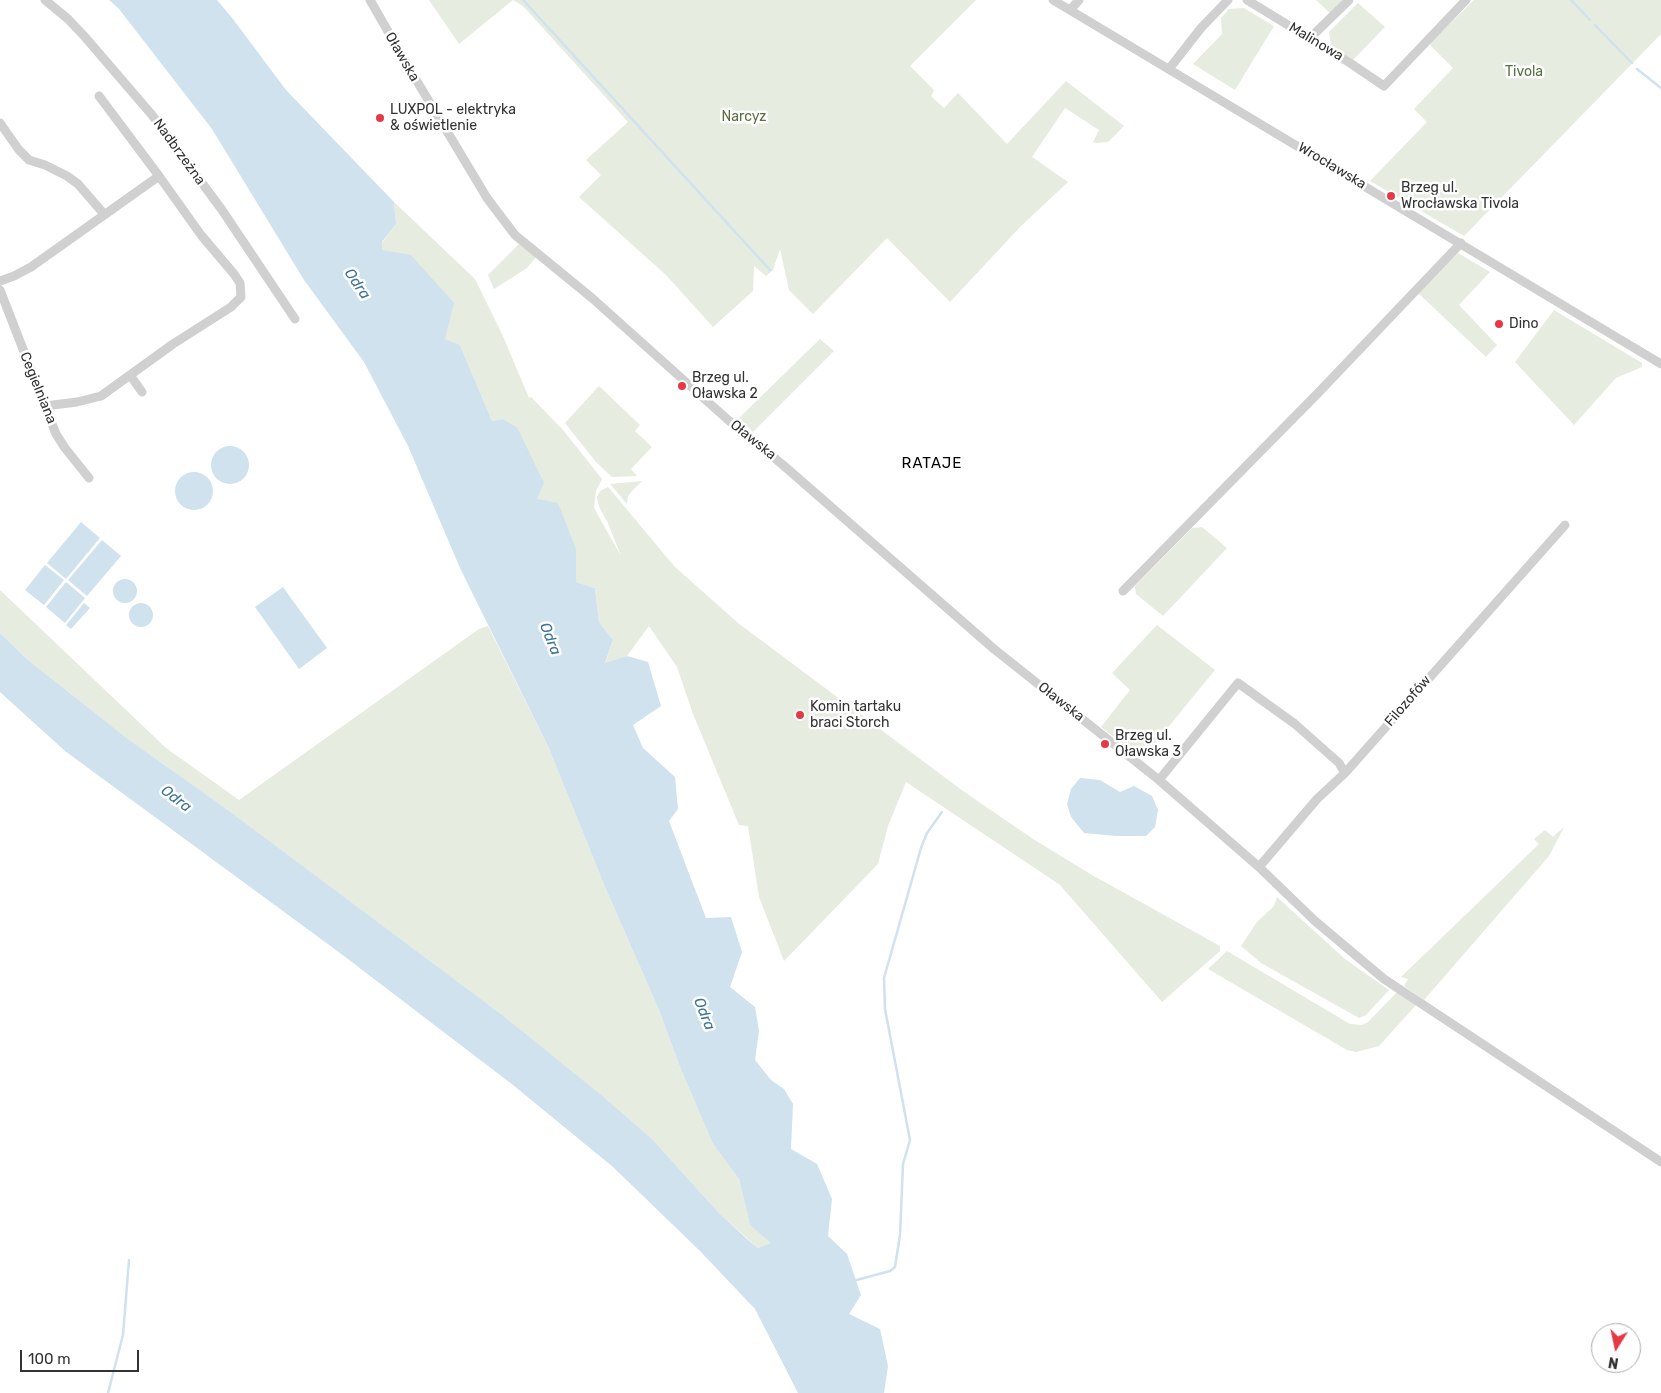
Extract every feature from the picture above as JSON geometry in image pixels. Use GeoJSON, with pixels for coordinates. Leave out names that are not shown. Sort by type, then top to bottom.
{"type":"FeatureCollection","features":[{"type":"Feature","properties":{"kind":"street","name":"Nadbrzeżna"},"geometry":{"type":"LineString","coordinates":[[45,0],[79,31],[152,114],[222,210],[295,319]]}},
{"type":"Feature","properties":{"kind":"street","name":"Oławska"},"geometry":{"type":"LineString","coordinates":[[370,0],[445,130],[487,198],[515,235],[592,298],[727,419],[783,465],[994,649],[1159,780],[1259,867],[1315,921],[1384,979],[1661,1162]]}},
{"type":"Feature","properties":{"kind":"street","name":"Wrocławska"},"geometry":{"type":"LineString","coordinates":[[1053,0],[1661,364]]}},
{"type":"Feature","properties":{"kind":"street"},"geometry":{"type":"LineString","coordinates":[[1070,10],[1079,0]]}},
{"type":"Feature","properties":{"kind":"street"},"geometry":{"type":"LineString","coordinates":[[1169,68],[1201,28],[1228,0]]}},
{"type":"Feature","properties":{"kind":"street","name":"Malinowa"},"geometry":{"type":"LineString","coordinates":[[1247,0],[1384,86],[1466,0]]}},
{"type":"Feature","properties":{"kind":"street"},"geometry":{"type":"LineString","coordinates":[[1310,38],[1349,0]]}},
{"type":"Feature","properties":{"kind":"street"},"geometry":{"type":"LineString","coordinates":[[45,406],[77,402],[101,396],[173,344],[237,303],[242,296],[240,283],[234,274],[201,235],[99,96]]}},
{"type":"Feature","properties":{"kind":"street"},"geometry":{"type":"LineString","coordinates":[[0,123],[19,150],[29,160],[45,165],[78,184],[104,214]]}},
{"type":"Feature","properties":{"kind":"street"},"geometry":{"type":"LineString","coordinates":[[0,280],[14,276],[31,267],[159,176]]}},
{"type":"Feature","properties":{"kind":"street"},"geometry":{"type":"LineString","coordinates":[[1123,591],[1312,399],[1461,243]]}},
{"type":"Feature","properties":{"kind":"street","name":"Cegielniana"},"geometry":{"type":"LineString","coordinates":[[0,290],[59,440],[89,478]]}},
{"type":"Feature","properties":{"kind":"street"},"geometry":{"type":"LineString","coordinates":[[130,376],[142,392]]}},
{"type":"Feature","properties":{"kind":"street","name":"Filozofów"},"geometry":{"type":"LineString","coordinates":[[1259,867],[1565,525]]}},
{"type":"Feature","properties":{"kind":"street"},"geometry":{"type":"LineString","coordinates":[[1159,780],[1238,683],[1296,724],[1339,763],[1345,773]]}},
{"type":"Feature","properties":{"kind":"green space"},"geometry":{"type":"Polygon","coordinates":[[[429,0],[513,0],[459,44],[429,0]]]}},
{"type":"Feature","properties":{"kind":"green space","name":"Narcyz"},"geometry":{"type":"Polygon","coordinates":[[[513,0],[976,0],[910,66],[934,90],[931,96],[944,108],[958,93],[1007,144],[1066,81],[1124,126],[1108,142],[1096,143],[1093,142],[1099,130],[1065,108],[1032,157],[1068,182],[1020,227],[950,302],[887,238],[813,314],[789,290],[780,249],[773,270],[766,276],[754,266],[753,291],[713,327],[666,275],[579,197],[601,175],[586,160],[628,122],[523,6],[513,0]]]}},
{"type":"Feature","properties":{"kind":"green space"},"geometry":{"type":"Polygon","coordinates":[[[1316,0],[1344,0],[1331,14],[1316,0]]]}},
{"type":"Feature","properties":{"kind":"green space","name":"Tivola"},"geometry":{"type":"Polygon","coordinates":[[[1474,0],[1661,0],[1661,34],[1464,236],[1370,181],[1427,122],[1414,109],[1453,68],[1429,44],[1474,0]]]}},
{"type":"Feature","properties":{"kind":"green space"},"geometry":{"type":"Polygon","coordinates":[[[1358,3],[1385,27],[1353,60],[1331,46],[1329,32],[1358,3]]]}},
{"type":"Feature","properties":{"kind":"green space"},"geometry":{"type":"Polygon","coordinates":[[[1244,8],[1274,26],[1235,90],[1193,64],[1222,34],[1221,18],[1229,9],[1244,8]]]}},
{"type":"Feature","properties":{"kind":"green space"},"geometry":{"type":"Polygon","coordinates":[[[394,202],[475,279],[502,334],[529,398],[531,397],[563,430],[602,479],[596,491],[594,508],[621,556],[598,503],[597,497],[600,491],[608,487],[674,566],[738,623],[963,791],[1033,839],[1092,875],[1220,946],[1220,951],[1162,1002],[1060,885],[906,782],[888,826],[878,864],[784,961],[759,897],[748,826],[739,825],[693,714],[677,667],[649,626],[627,656],[605,664],[613,640],[599,622],[595,588],[576,582],[576,549],[537,499],[517,427],[503,419],[492,421],[460,345],[445,339],[382,250],[382,243],[396,224],[394,202]]]}},
{"type":"Feature","properties":{"kind":"green space"},"geometry":{"type":"Polygon","coordinates":[[[519,244],[536,257],[527,268],[494,289],[488,275],[519,244]]]}},
{"type":"Feature","properties":{"kind":"green space"},"geometry":{"type":"Polygon","coordinates":[[[1458,253],[1490,272],[1459,305],[1497,345],[1486,357],[1417,292],[1458,253]]]}},
{"type":"Feature","properties":{"kind":"green space"},"geometry":{"type":"Polygon","coordinates":[[[1554,310],[1642,363],[1642,367],[1616,378],[1574,425],[1515,362],[1554,310]]]}},
{"type":"Feature","properties":{"kind":"green space"},"geometry":{"type":"Polygon","coordinates":[[[820,339],[834,351],[753,432],[739,418],[820,339]]]}},
{"type":"Feature","properties":{"kind":"green space"},"geometry":{"type":"Polygon","coordinates":[[[599,386],[640,425],[635,431],[652,447],[631,469],[637,476],[612,477],[596,462],[565,423],[599,386]]]}},
{"type":"Feature","properties":{"kind":"green space"},"geometry":{"type":"Polygon","coordinates":[[[642,481],[628,496],[627,504],[610,484],[642,481]]]}},
{"type":"Feature","properties":{"kind":"green space"},"geometry":{"type":"Polygon","coordinates":[[[1202,527],[1227,548],[1163,616],[1136,594],[1135,586],[1192,528],[1202,527]]]}},
{"type":"Feature","properties":{"kind":"green space"},"geometry":{"type":"Polygon","coordinates":[[[0,590],[166,748],[239,800],[479,629],[488,626],[548,746],[713,1144],[739,1179],[750,1225],[772,1243],[758,1248],[719,1213],[653,1140],[501,1014],[228,810],[128,739],[28,660],[0,633],[0,590]]]}},
{"type":"Feature","properties":{"kind":"green space"},"geometry":{"type":"Polygon","coordinates":[[[1157,625],[1215,670],[1142,759],[1101,727],[1130,690],[1112,673],[1157,625]]]}},
{"type":"Feature","properties":{"kind":"green space"},"geometry":{"type":"Polygon","coordinates":[[[1564,827],[1549,856],[1424,1000],[1404,986],[1408,979],[1401,977],[1539,844],[1534,839],[1545,830],[1553,837],[1564,827]]]}},
{"type":"Feature","properties":{"kind":"green space"},"geometry":{"type":"Polygon","coordinates":[[[1277,897],[1345,959],[1389,990],[1366,1015],[1359,1018],[1261,963],[1241,946],[1257,922],[1274,906],[1277,897]]]}},
{"type":"Feature","properties":{"kind":"green space"},"geometry":{"type":"Polygon","coordinates":[[[1227,951],[1350,1024],[1362,1025],[1368,1022],[1397,992],[1416,1005],[1379,1046],[1356,1052],[1347,1050],[1208,969],[1227,951]]]}},
{"type":"Feature","properties":{"kind":"water","name":"Odra"},"geometry":{"type":"Polygon","coordinates":[[[109,0],[217,0],[286,90],[394,202],[396,224],[382,242],[382,250],[411,255],[454,303],[445,339],[460,345],[492,421],[503,419],[517,427],[544,483],[537,499],[558,503],[576,549],[576,582],[595,588],[599,622],[613,640],[605,663],[627,656],[648,662],[661,706],[633,725],[643,748],[675,777],[678,809],[669,821],[706,918],[731,917],[742,952],[730,987],[755,1007],[759,1031],[755,1060],[771,1080],[784,1089],[793,1104],[791,1149],[817,1164],[832,1199],[828,1236],[847,1254],[861,1295],[849,1314],[880,1329],[888,1366],[884,1393],[798,1393],[755,1309],[700,1251],[613,1167],[513,1085],[340,953],[65,751],[0,692],[0,633],[28,660],[128,739],[228,810],[501,1014],[653,1140],[719,1213],[747,1239],[758,1248],[771,1243],[750,1225],[739,1179],[713,1144],[548,746],[460,568],[408,446],[364,362],[304,280],[212,129],[119,9],[109,0]]]}},
{"type":"Feature","properties":{"kind":"water"},"geometry":{"type":"Polygon","coordinates":[[[230,446],[244,451],[249,465],[244,479],[230,484],[216,479],[211,465],[216,451],[230,446]]]}},
{"type":"Feature","properties":{"kind":"water"},"geometry":{"type":"Polygon","coordinates":[[[194,472],[208,477],[213,491],[208,505],[194,510],[180,505],[175,491],[180,477],[194,472]]]}},
{"type":"Feature","properties":{"kind":"water"},"geometry":{"type":"Polygon","coordinates":[[[81,522],[100,538],[66,579],[47,563],[81,522]]]}},
{"type":"Feature","properties":{"kind":"water"},"geometry":{"type":"Polygon","coordinates":[[[102,540],[121,556],[87,596],[68,580],[102,540]]]}},
{"type":"Feature","properties":{"kind":"water"},"geometry":{"type":"Polygon","coordinates":[[[45,565],[64,580],[44,605],[25,590],[45,565]]]}},
{"type":"Feature","properties":{"kind":"water"},"geometry":{"type":"Polygon","coordinates":[[[125,579],[130,580],[136,586],[136,596],[130,602],[125,603],[120,602],[114,596],[113,591],[114,586],[120,580],[125,579]]]}},
{"type":"Feature","properties":{"kind":"water"},"geometry":{"type":"Polygon","coordinates":[[[66,582],[85,598],[65,623],[46,607],[66,582]]]}},
{"type":"Feature","properties":{"kind":"water"},"geometry":{"type":"Polygon","coordinates":[[[283,587],[327,648],[299,669],[255,607],[283,587]]]}},
{"type":"Feature","properties":{"kind":"water"},"geometry":{"type":"Polygon","coordinates":[[[84,603],[90,608],[71,629],[66,625],[84,603]]]}},
{"type":"Feature","properties":{"kind":"water"},"geometry":{"type":"Polygon","coordinates":[[[141,603],[146,604],[152,610],[152,620],[146,626],[141,627],[136,626],[130,620],[129,615],[130,610],[136,604],[141,603]]]}},
{"type":"Feature","properties":{"kind":"water"},"geometry":{"type":"Polygon","coordinates":[[[1080,778],[1100,780],[1120,792],[1134,786],[1152,796],[1158,810],[1155,827],[1146,836],[1084,833],[1071,817],[1067,804],[1071,789],[1080,778]]]}},
{"type":"Feature","properties":{"kind":"waterway"},"geometry":{"type":"LineString","coordinates":[[523,0],[770,270]]}},
{"type":"Feature","properties":{"kind":"waterway"},"geometry":{"type":"LineString","coordinates":[[1571,0],[1590,20]]}},
{"type":"Feature","properties":{"kind":"waterway"},"geometry":{"type":"LineString","coordinates":[[1595,25],[1632,63]]}},
{"type":"Feature","properties":{"kind":"waterway"},"geometry":{"type":"LineString","coordinates":[[1637,69],[1661,88]]}},
{"type":"Feature","properties":{"kind":"waterway"},"geometry":{"type":"LineString","coordinates":[[853,1281],[890,1271],[895,1267],[900,1235],[903,1164],[910,1140],[885,1009],[884,978],[921,848],[927,833],[942,812]]}},
{"type":"Feature","properties":{"kind":"waterway"},"geometry":{"type":"LineString","coordinates":[[108,1393],[123,1335],[129,1260]]}},
{"type":"Feature","properties":{"kind":"place","name":"LUXPOL - elektryka & oświetlenie"},"geometry":{"type":"Point","coordinates":[380,118]}},
{"type":"Feature","properties":{"kind":"place","name":"Brzeg ul. Wrocławska Tivola"},"geometry":{"type":"Point","coordinates":[1391,196]}},
{"type":"Feature","properties":{"kind":"place","name":"Dino"},"geometry":{"type":"Point","coordinates":[1499,324]}},
{"type":"Feature","properties":{"kind":"place","name":"Brzeg ul. Oławska 2"},"geometry":{"type":"Point","coordinates":[682,386]}},
{"type":"Feature","properties":{"kind":"place","name":"Komin tartaku braci Storch"},"geometry":{"type":"Point","coordinates":[800,715]}},
{"type":"Feature","properties":{"kind":"place","name":"Brzeg ul. Oławska 3"},"geometry":{"type":"Point","coordinates":[1105,744]}},
{"type":"Feature","properties":{"kind":"district","name":"RATAJE"},"geometry":{"type":"Point","coordinates":[932,464]}}]}
